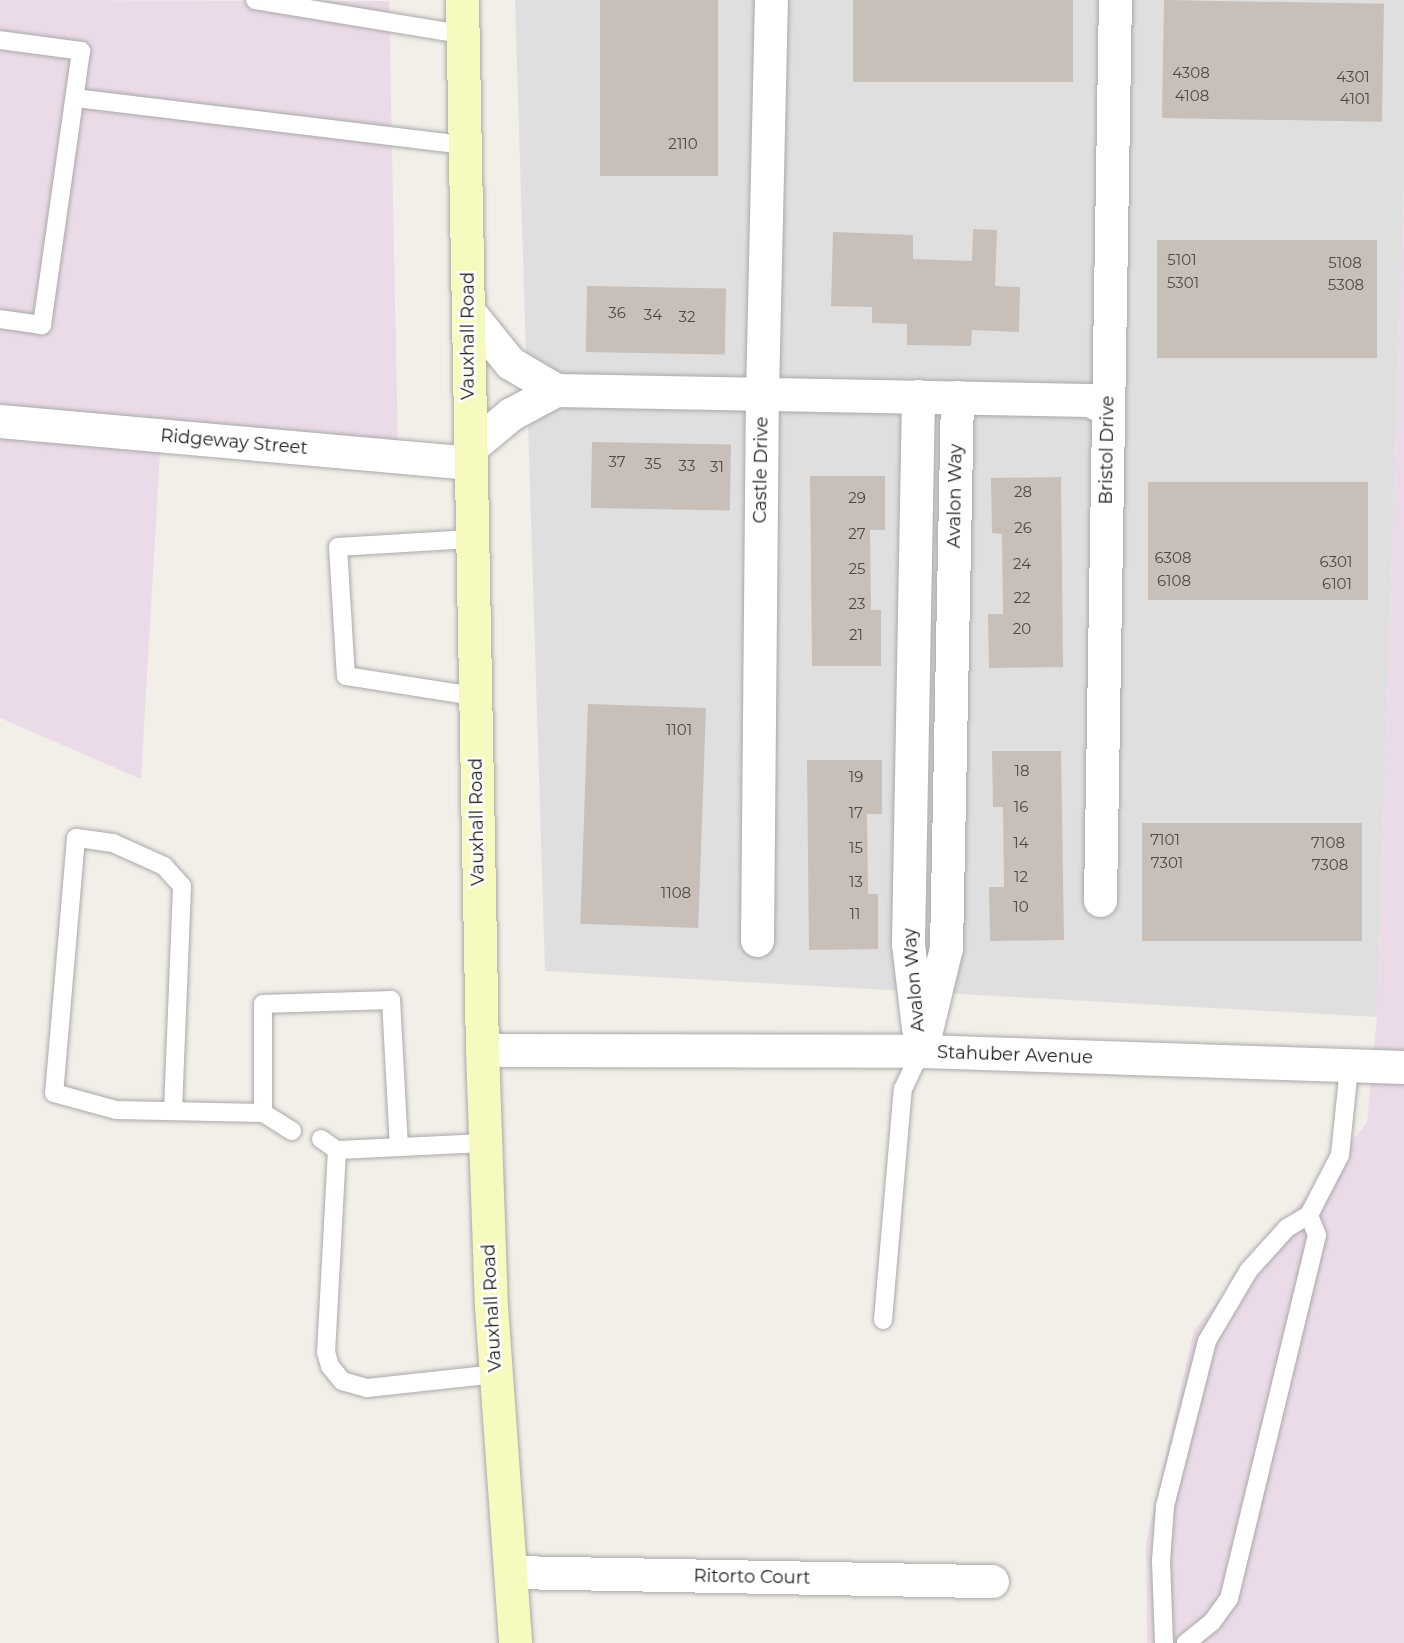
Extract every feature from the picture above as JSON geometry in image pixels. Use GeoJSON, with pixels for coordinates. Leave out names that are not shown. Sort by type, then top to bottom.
{"type":"FeatureCollection","features":[{"type":"Feature","properties":{"kind":"street","name":"Vauxhall Road"},"geometry":{"type":"LineString","coordinates":[[462,0],[460,34],[469,312],[470,539],[482,1050],[496,1374],[512,1572],[515,1643]]}},
{"type":"Feature","properties":{"kind":"street","name":"Castle Drive"},"geometry":{"type":"LineString","coordinates":[[757,940],[762,394],[771,0]]}},
{"type":"Feature","properties":{"kind":"street","name":"Bristol Drive"},"geometry":{"type":"LineString","coordinates":[[1100,900],[1115,0]]}},
{"type":"Feature","properties":{"kind":"street"},"geometry":{"type":"LineString","coordinates":[[469,312],[510,363],[556,390]]}},
{"type":"Feature","properties":{"kind":"street"},"geometry":{"type":"LineString","coordinates":[[469,456],[511,414],[556,390],[1089,400],[1108,409]]}},
{"type":"Feature","properties":{"kind":"street","name":"Avalon Way"},"geometry":{"type":"LineString","coordinates":[[918,396],[909,944],[921,1051]]}},
{"type":"Feature","properties":{"kind":"street","name":"Avalon Way"},"geometry":{"type":"LineString","coordinates":[[921,1051],[946,948],[957,397]]}},
{"type":"Feature","properties":{"kind":"street","name":"Ridgeway Street"},"geometry":{"type":"LineString","coordinates":[[0,421],[469,456]]}},
{"type":"Feature","properties":{"kind":"street","name":"Stahuber Avenue"},"geometry":{"type":"LineString","coordinates":[[482,1050],[921,1051],[1349,1068],[1404,1067]]}},
{"type":"Feature","properties":{"kind":"street","name":"Ritorto Court"},"geometry":{"type":"LineString","coordinates":[[512,1572],[992,1581]]}},
{"type":"Feature","properties":{"kind":"lane"},"geometry":{"type":"LineString","coordinates":[[255,0],[460,34]]}},
{"type":"Feature","properties":{"kind":"lane"},"geometry":{"type":"LineString","coordinates":[[0,40],[81,51],[42,325],[0,319]]}},
{"type":"Feature","properties":{"kind":"lane"},"geometry":{"type":"LineString","coordinates":[[75,98],[464,145]]}},
{"type":"Feature","properties":{"kind":"lane"},"geometry":{"type":"LineString","coordinates":[[470,539],[338,547],[346,676],[474,696]]}},
{"type":"Feature","properties":{"kind":"lane"},"geometry":{"type":"LineString","coordinates":[[173,1111],[182,886],[164,866],[113,843],[76,838],[54,1093],[116,1110],[263,1113],[292,1131]]}},
{"type":"Feature","properties":{"kind":"lane"},"geometry":{"type":"LineString","coordinates":[[263,1113],[263,1005],[391,1000],[399,1147]]}},
{"type":"Feature","properties":{"kind":"lane"},"geometry":{"type":"LineString","coordinates":[[883,1320],[903,1089],[921,1051]]}},
{"type":"Feature","properties":{"kind":"lane"},"geometry":{"type":"LineString","coordinates":[[1164,1643],[1161,1561],[1166,1506],[1207,1341],[1250,1270],[1287,1228],[1309,1215],[1340,1155],[1349,1068]]}},
{"type":"Feature","properties":{"kind":"lane"},"geometry":{"type":"LineString","coordinates":[[321,1139],[337,1150],[485,1143]]}},
{"type":"Feature","properties":{"kind":"lane"},"geometry":{"type":"LineString","coordinates":[[337,1150],[326,1352],[334,1372],[349,1385],[367,1388],[496,1374]]}},
{"type":"Feature","properties":{"kind":"lane"},"geometry":{"type":"LineString","coordinates":[[1186,1643],[1212,1622],[1229,1599],[1317,1235],[1309,1215]]}},
{"type":"Feature","properties":{"kind":"shaded area"},"geometry":{"type":"Polygon","coordinates":[[[0,0],[389,1],[398,450],[161,435],[141,779],[0,718],[0,0]]]}},
{"type":"Feature","properties":{"kind":"shaded area"},"geometry":{"type":"Polygon","coordinates":[[[515,0],[1404,0],[1404,188],[1377,1017],[545,971],[515,0]]]}},
{"type":"Feature","properties":{"kind":"shaded area"},"geometry":{"type":"Polygon","coordinates":[[[1404,188],[1404,1643],[1147,1643],[1146,1543],[1194,1330],[1367,1123],[1377,1016],[1404,188]]]}},
{"type":"Feature","properties":{"kind":"building"},"geometry":{"type":"Polygon","coordinates":[[[600,0],[718,0],[718,176],[600,176],[600,0]]]}},
{"type":"Feature","properties":{"kind":"building"},"geometry":{"type":"Polygon","coordinates":[[[853,0],[1073,0],[1073,82],[853,82],[853,0]]]}},
{"type":"Feature","properties":{"kind":"building"},"geometry":{"type":"Polygon","coordinates":[[[1164,0],[1384,4],[1382,122],[1162,118],[1164,0]]]}},
{"type":"Feature","properties":{"kind":"building"},"geometry":{"type":"Polygon","coordinates":[[[973,229],[997,230],[995,286],[1020,287],[1019,332],[972,330],[971,346],[907,345],[907,324],[872,323],[872,307],[831,306],[833,232],[913,235],[913,259],[972,261],[973,229]]]}},
{"type":"Feature","properties":{"kind":"building"},"geometry":{"type":"Polygon","coordinates":[[[1157,240],[1377,240],[1377,358],[1157,358],[1157,240]]]}},
{"type":"Feature","properties":{"kind":"building"},"geometry":{"type":"Polygon","coordinates":[[[587,286],[726,288],[725,354],[586,352],[587,286]]]}},
{"type":"Feature","properties":{"kind":"building"},"geometry":{"type":"Polygon","coordinates":[[[592,442],[731,444],[730,510],[591,508],[592,442]]]}},
{"type":"Feature","properties":{"kind":"building"},"geometry":{"type":"Polygon","coordinates":[[[810,476],[885,476],[885,530],[870,530],[871,610],[881,610],[881,666],[812,666],[810,476]]]}},
{"type":"Feature","properties":{"kind":"building"},"geometry":{"type":"Polygon","coordinates":[[[1061,477],[1063,667],[989,668],[988,614],[1003,614],[1002,534],[992,533],[991,478],[1061,477]]]}},
{"type":"Feature","properties":{"kind":"building"},"geometry":{"type":"Polygon","coordinates":[[[1148,482],[1368,482],[1368,600],[1148,600],[1148,482]]]}},
{"type":"Feature","properties":{"kind":"building"},"geometry":{"type":"Polygon","coordinates":[[[588,704],[706,708],[698,928],[580,924],[588,704]]]}},
{"type":"Feature","properties":{"kind":"building"},"geometry":{"type":"Polygon","coordinates":[[[992,751],[1061,751],[1064,940],[990,941],[989,887],[1004,887],[1003,807],[993,807],[992,751]]]}},
{"type":"Feature","properties":{"kind":"building"},"geometry":{"type":"Polygon","coordinates":[[[807,760],[882,760],[882,814],[867,814],[868,894],[878,894],[878,949],[809,950],[807,760]]]}},
{"type":"Feature","properties":{"kind":"building"},"geometry":{"type":"Polygon","coordinates":[[[1142,823],[1362,823],[1362,941],[1142,941],[1142,823]]]}}]}
